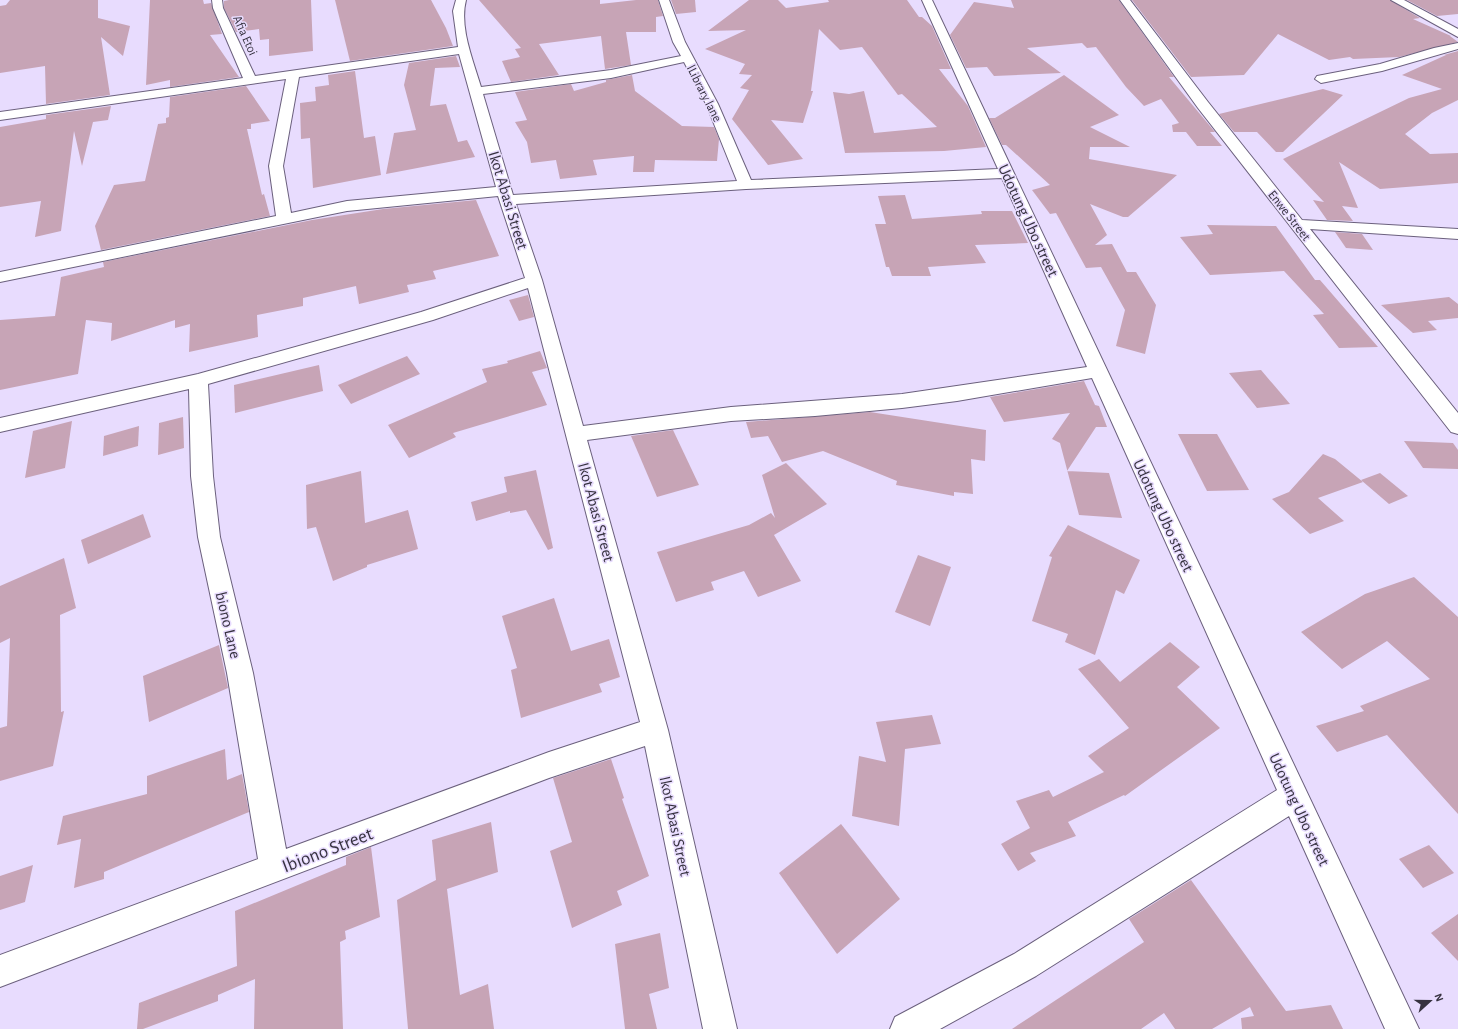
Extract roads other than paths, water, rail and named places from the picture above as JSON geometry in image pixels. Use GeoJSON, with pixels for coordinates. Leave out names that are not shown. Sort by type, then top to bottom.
{"type":"FeatureCollection","features":[{"type":"Feature","properties":{"kind":"street","name":"Afia Etoi"},"geometry":{"type":"LineString","coordinates":[[217,0],[218,8],[251,80]]}},
{"type":"Feature","properties":{"kind":"street","name":"Ikot Abasi Street"},"geometry":{"type":"LineString","coordinates":[[461,0],[458,11],[464,50],[506,195],[534,280],[655,730],[720,1029]]}},
{"type":"Feature","properties":{"kind":"street","name":"lLibrary lane"},"geometry":{"type":"LineString","coordinates":[[664,0],[679,42],[712,104],[746,185]]}},
{"type":"Feature","properties":{"kind":"street","name":"Udotung Ubo street"},"geometry":{"type":"LineString","coordinates":[[927,0],[1402,1029]]}},
{"type":"Feature","properties":{"kind":"street","name":"Enwe Street"},"geometry":{"type":"LineString","coordinates":[[1125,0],[1204,105],[1458,427]]}},
{"type":"Feature","properties":{"kind":"street"},"geometry":{"type":"LineString","coordinates":[[1396,0],[1458,34]]}},
{"type":"Feature","properties":{"kind":"street"},"geometry":{"type":"LineString","coordinates":[[1321,79],[1382,67],[1438,50],[1458,46]]}},
{"type":"Feature","properties":{"kind":"street"},"geometry":{"type":"LineString","coordinates":[[0,116],[464,50]]}},
{"type":"Feature","properties":{"kind":"street"},"geometry":{"type":"LineString","coordinates":[[476,91],[612,74],[688,58]]}},
{"type":"Feature","properties":{"kind":"street"},"geometry":{"type":"LineString","coordinates":[[284,219],[276,166],[293,74]]}},
{"type":"Feature","properties":{"kind":"street"},"geometry":{"type":"LineString","coordinates":[[0,277],[370,203],[506,195],[1007,173]]}},
{"type":"Feature","properties":{"kind":"street"},"geometry":{"type":"LineString","coordinates":[[1297,224],[1458,234]]}},
{"type":"Feature","properties":{"kind":"street"},"geometry":{"type":"LineString","coordinates":[[0,425],[198,380],[427,316],[534,280]]}},
{"type":"Feature","properties":{"kind":"street"},"geometry":{"type":"LineString","coordinates":[[576,434],[731,414],[815,409],[933,397],[1098,371]]}},
{"type":"Feature","properties":{"kind":"street","name":"biono Lane"},"geometry":{"type":"LineString","coordinates":[[198,380],[202,476],[209,537],[240,673],[275,869]]}},
{"type":"Feature","properties":{"kind":"street","name":"Ibiono Street"},"geometry":{"type":"LineString","coordinates":[[0,971],[549,765],[655,730]]}},
{"type":"Feature","properties":{"kind":"street"},"geometry":{"type":"LineString","coordinates":[[907,1029],[1025,965],[1294,796]]}}]}
